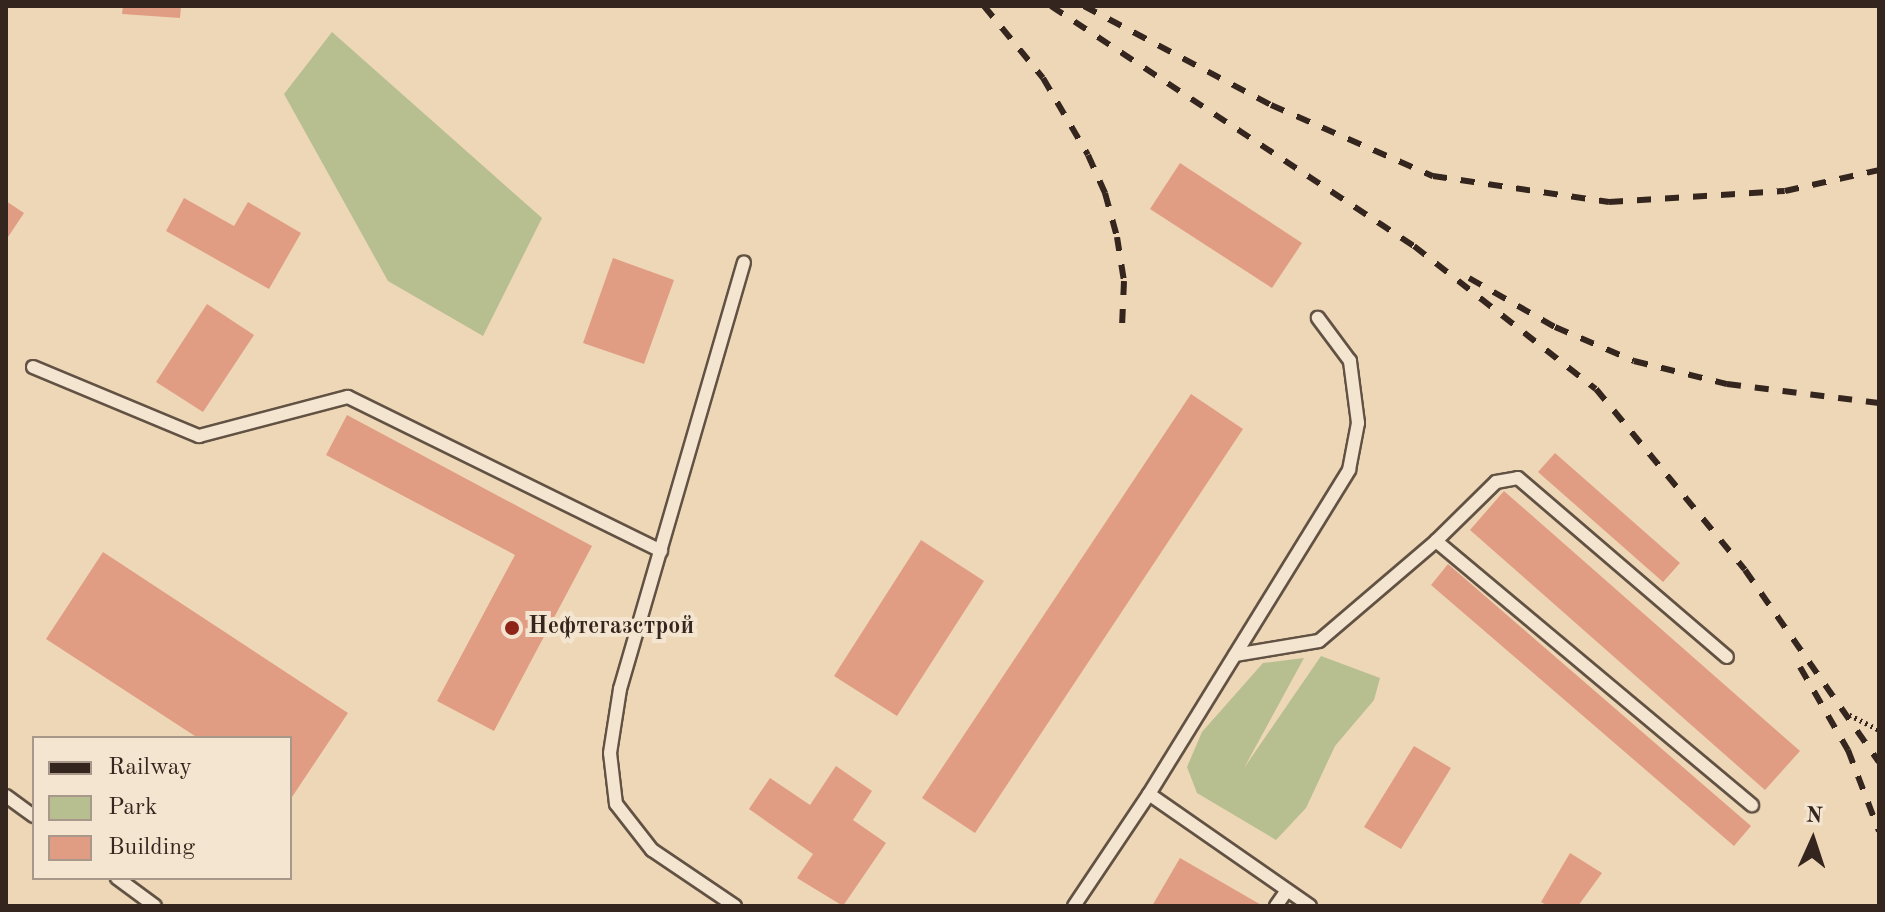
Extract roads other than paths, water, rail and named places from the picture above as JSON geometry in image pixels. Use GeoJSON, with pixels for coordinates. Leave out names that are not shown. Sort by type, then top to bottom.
{"type":"FeatureCollection","features":[{"type":"Feature","properties":{"kind":"lane"},"geometry":{"type":"LineString","coordinates":[[735,906],[652,850],[616,804],[610,753],[620,689],[744,263]]}},
{"type":"Feature","properties":{"kind":"lane"},"geometry":{"type":"LineString","coordinates":[[1074,906],[1149,794],[1349,470],[1358,423],[1350,361],[1318,318]]}},
{"type":"Feature","properties":{"kind":"lane"},"geometry":{"type":"LineString","coordinates":[[33,367],[199,436],[348,397],[661,551]]}},
{"type":"Feature","properties":{"kind":"lane"},"geometry":{"type":"LineString","coordinates":[[1235,655],[1319,641],[1436,541],[1496,482],[1518,478],[1727,657]]}},
{"type":"Feature","properties":{"kind":"lane"},"geometry":{"type":"LineString","coordinates":[[1436,541],[1752,805]]}},
{"type":"Feature","properties":{"kind":"lane"},"geometry":{"type":"LineString","coordinates":[[1149,794],[1310,906]]}},
{"type":"Feature","properties":{"kind":"lane"},"geometry":{"type":"LineString","coordinates":[[6,796],[32,815]]}},
{"type":"Feature","properties":{"kind":"lane"},"geometry":{"type":"LineString","coordinates":[[120,880],[155,906]]}},
{"type":"Feature","properties":{"kind":"lane"},"geometry":{"type":"LineString","coordinates":[[1276,906],[1287,890]]}},
{"type":"Feature","properties":{"kind":"railway"},"geometry":{"type":"LineString","coordinates":[[984,6],[1043,78],[1088,155],[1105,193],[1117,237],[1124,281],[1122,327]]}},
{"type":"Feature","properties":{"kind":"railway"},"geometry":{"type":"LineString","coordinates":[[1051,6],[1414,246],[1596,389],[1745,570],[1879,762]]}},
{"type":"Feature","properties":{"kind":"railway"},"geometry":{"type":"LineString","coordinates":[[1084,6],[1271,105],[1433,176],[1609,202],[1785,191],[1879,170]]}},
{"type":"Feature","properties":{"kind":"railway"},"geometry":{"type":"LineString","coordinates":[[1469,278],[1555,327],[1634,361],[1727,384],[1879,403]]}},
{"type":"Feature","properties":{"kind":"railway"},"geometry":{"type":"LineString","coordinates":[[1800,667],[1848,750],[1879,831]]}},
{"type":"Feature","properties":{"kind":"place","name":"Нефтегазстрой"},"geometry":{"type":"Point","coordinates":[512,628]}}]}
